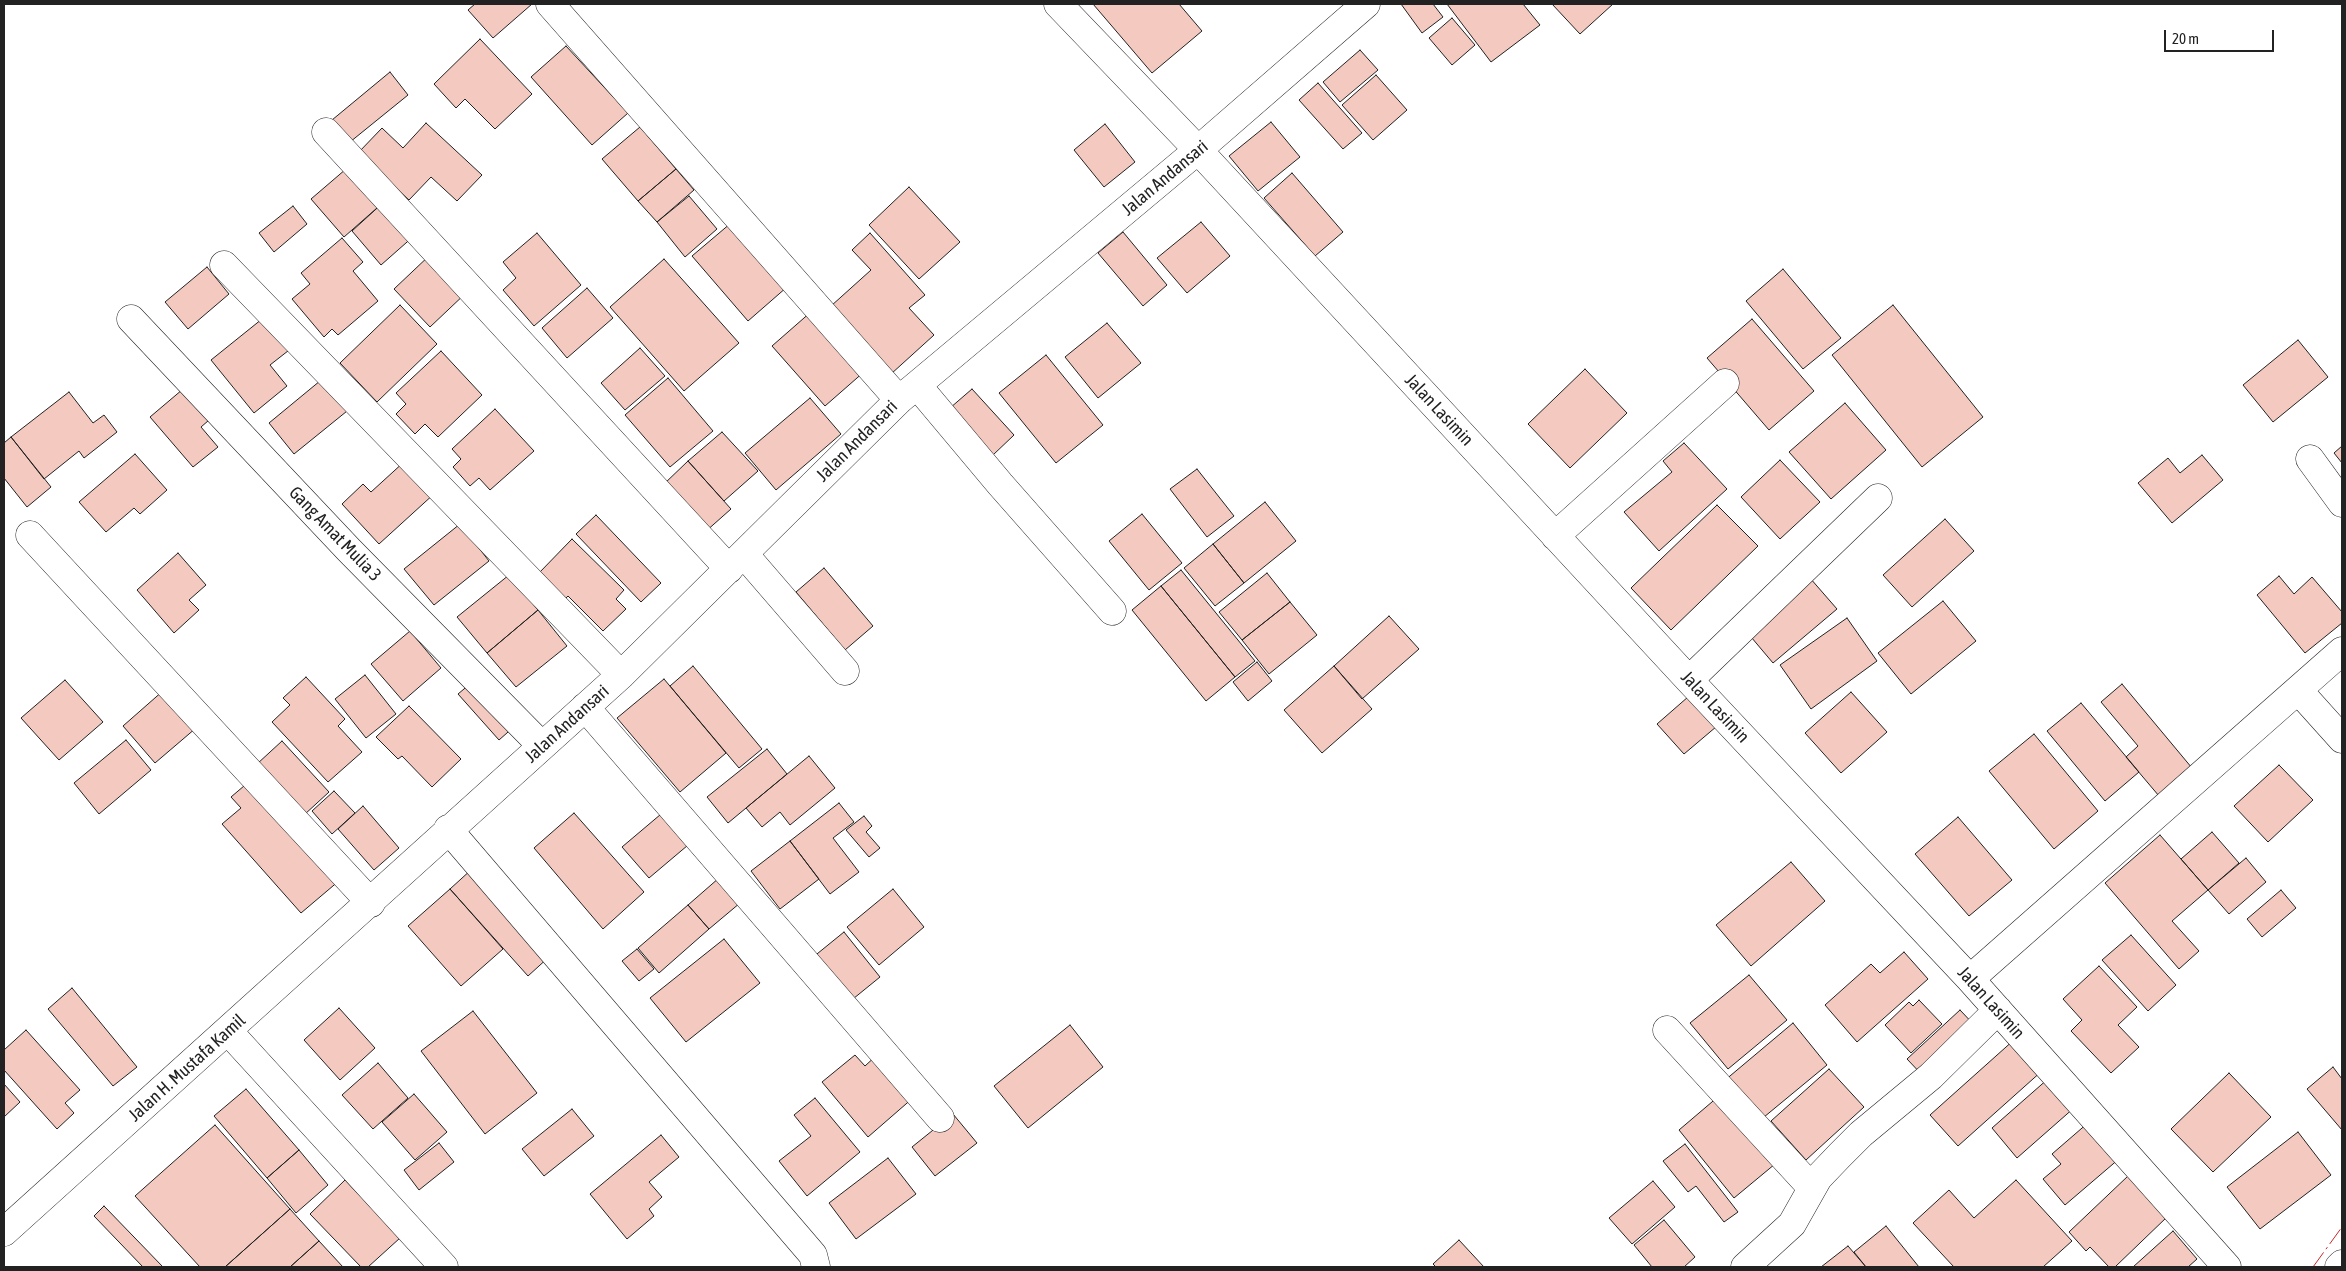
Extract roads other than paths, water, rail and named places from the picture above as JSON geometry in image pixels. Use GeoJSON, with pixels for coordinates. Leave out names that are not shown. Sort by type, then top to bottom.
{"type":"FeatureCollection","features":[{"type":"Feature","properties":{"kind":"street"},"geometry":{"type":"LineString","coordinates":[[550,4],[908,392],[1000,484],[1112,611]]}},
{"type":"Feature","properties":{"kind":"street","name":"Jalan Lasimin"},"geometry":{"type":"LineString","coordinates":[[1058,4],[1198,150],[1689,680],[1970,979],[2227,1267]]}},
{"type":"Feature","properties":{"kind":"street","name":"Jalan Andansari"},"geometry":{"type":"LineString","coordinates":[[371,903],[448,829],[621,675],[908,392],[1198,150],[1366,4]]}},
{"type":"Feature","properties":{"kind":"street"},"geometry":{"type":"LineString","coordinates":[[326,132],[737,562],[845,670]]}},
{"type":"Feature","properties":{"kind":"street"},"geometry":{"type":"LineString","coordinates":[[224,265],[621,675]]}},
{"type":"Feature","properties":{"kind":"street","name":"Gang Amat Mulia 3"},"geometry":{"type":"LineString","coordinates":[[131,319],[342,542],[542,746]]}},
{"type":"Feature","properties":{"kind":"street"},"geometry":{"type":"LineString","coordinates":[[1555,536],[1725,383]]}},
{"type":"Feature","properties":{"kind":"street"},"geometry":{"type":"LineString","coordinates":[[2310,459],[2342,503]]}},
{"type":"Feature","properties":{"kind":"street"},"geometry":{"type":"LineString","coordinates":[[1689,680],[1878,498]]}},
{"type":"Feature","properties":{"kind":"street"},"geometry":{"type":"LineString","coordinates":[[30,535],[371,903]]}},
{"type":"Feature","properties":{"kind":"street"},"geometry":{"type":"LineString","coordinates":[[1970,979],[2342,651]]}},
{"type":"Feature","properties":{"kind":"street"},"geometry":{"type":"LineString","coordinates":[[2298,690],[2342,739]]}},
{"type":"Feature","properties":{"kind":"street"},"geometry":{"type":"LineString","coordinates":[[585,707],[940,1118]]}},
{"type":"Feature","properties":{"kind":"street"},"geometry":{"type":"LineString","coordinates":[[448,829],[813,1255],[816,1267]]}},
{"type":"Feature","properties":{"kind":"street","name":"Jalan H. Mustafa Kamil"},"geometry":{"type":"LineString","coordinates":[[4,1232],[371,903]]}},
{"type":"Feature","properties":{"kind":"street"},"geometry":{"type":"LineString","coordinates":[[1745,1267],[1792,1224],[1818,1178],[1861,1134],[1931,1076],[1998,1010]]}},
{"type":"Feature","properties":{"kind":"street"},"geometry":{"type":"LineString","coordinates":[[1667,1030],[1812,1188]]}},
{"type":"Feature","properties":{"kind":"street"},"geometry":{"type":"LineString","coordinates":[[228,1031],[444,1267]]}},
{"type":"Feature","properties":{"kind":"street"},"geometry":{"type":"LineString","coordinates":[[2339,1267],[2342,1264]]}}]}
